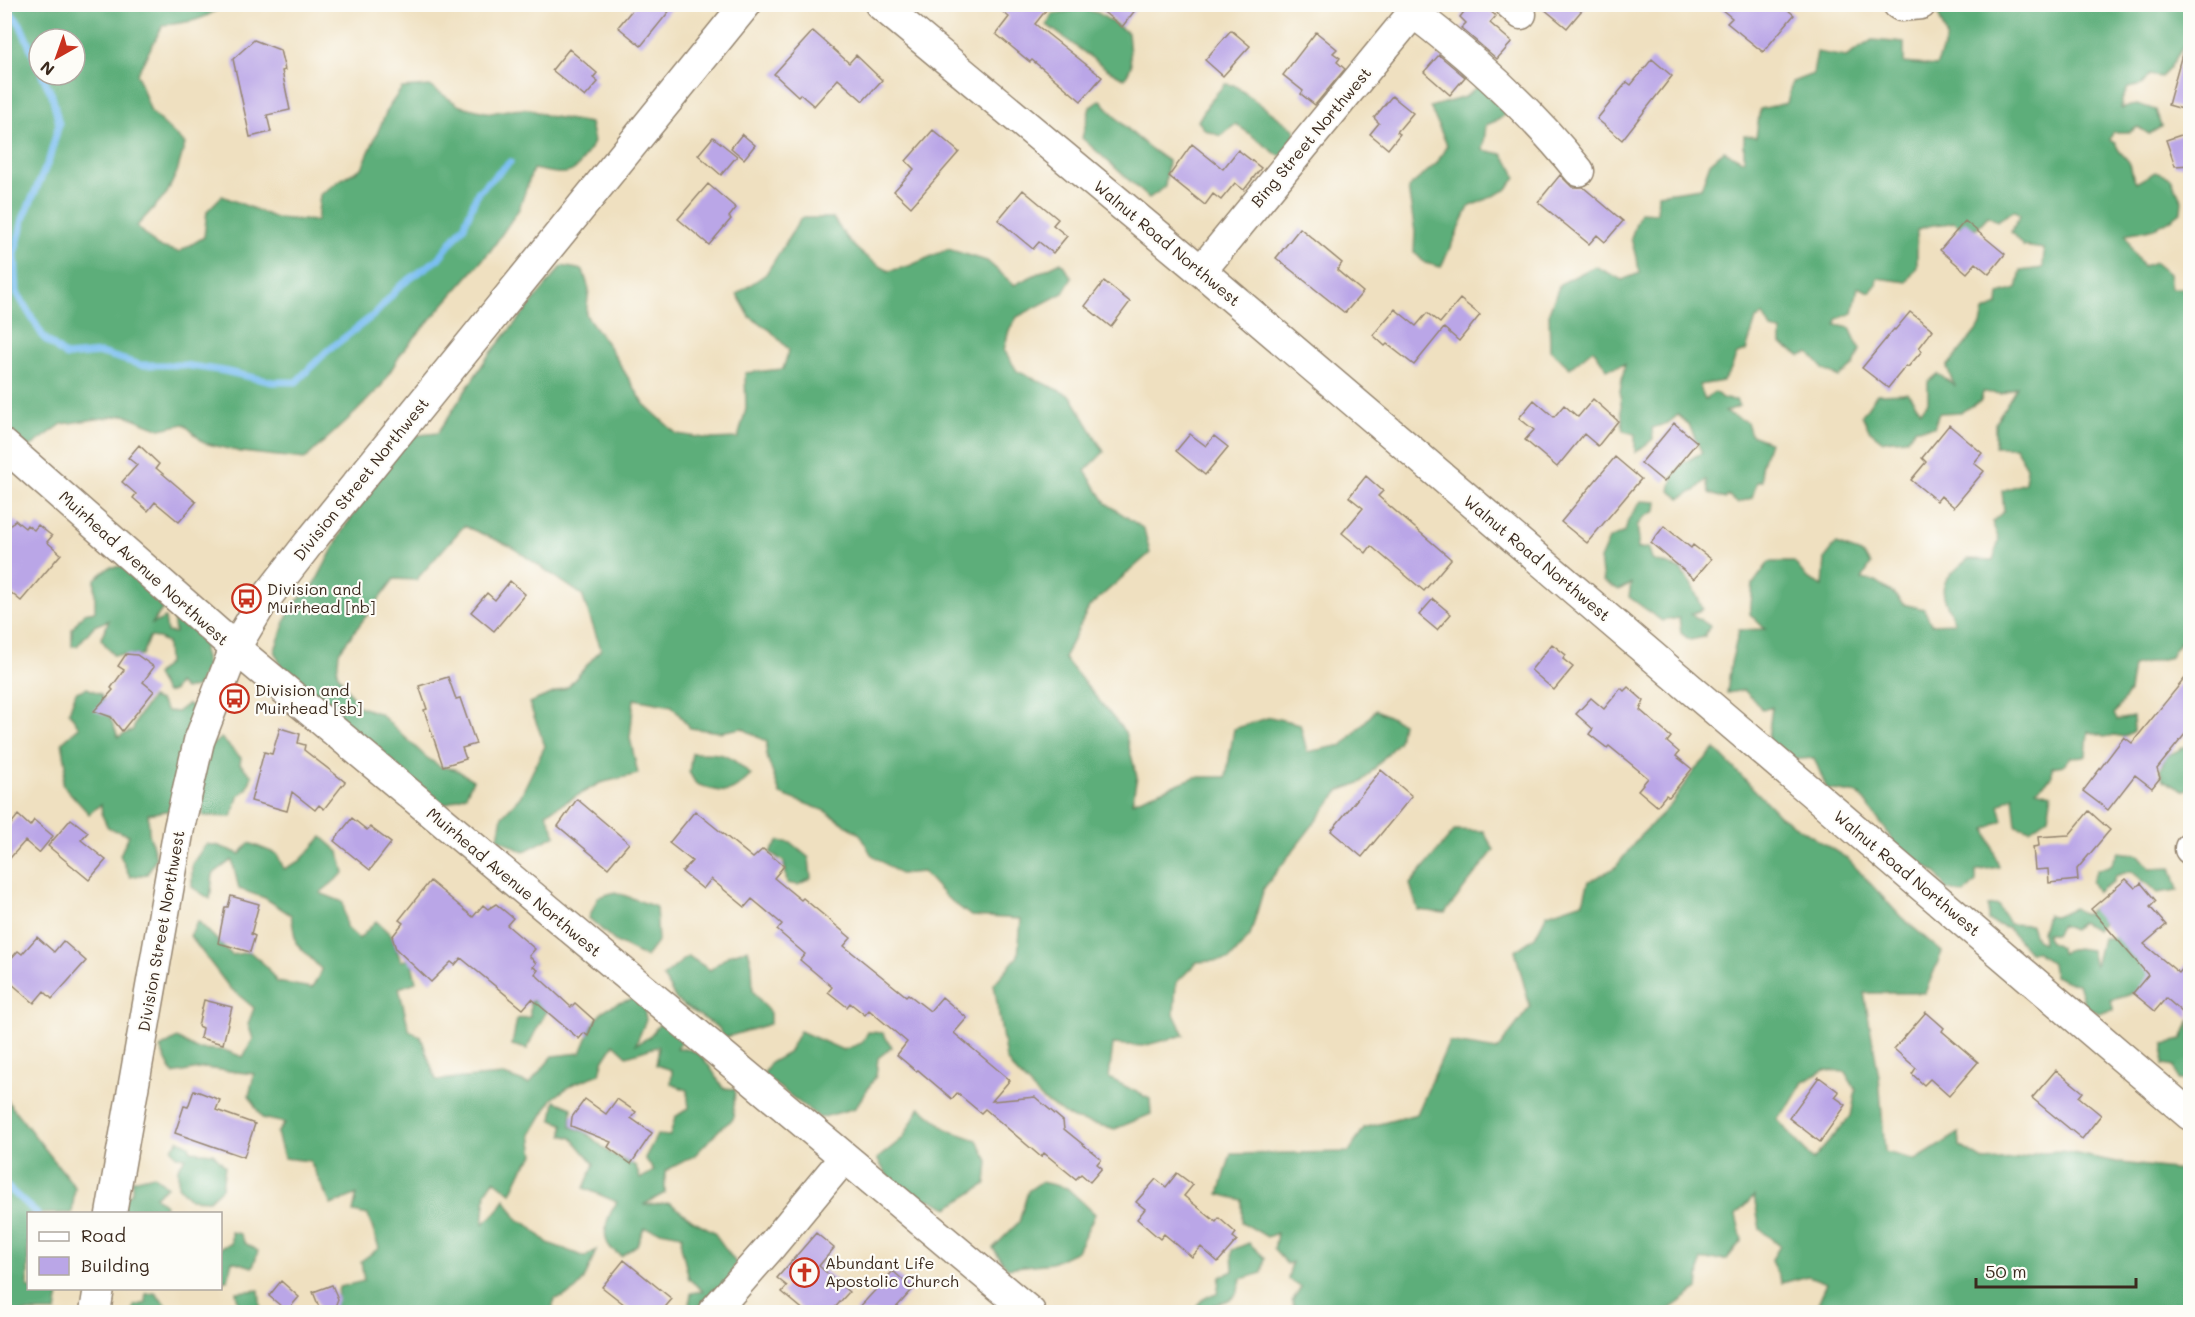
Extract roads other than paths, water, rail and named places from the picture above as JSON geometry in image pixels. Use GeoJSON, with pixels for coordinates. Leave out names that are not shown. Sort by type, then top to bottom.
{"type":"FeatureCollection","features":[{"type":"Feature","properties":{"kind":"street","name":"Division Street Northwest"},"geometry":{"type":"LineString","coordinates":[[111,1212],[179,828],[200,741],[235,648],[260,606],[308,544],[746,4]]}},
{"type":"Feature","properties":{"kind":"street","name":"Walnut Road Northwest"},"geometry":{"type":"LineString","coordinates":[[880,4],[1201,270],[2190,1115]]}},
{"type":"Feature","properties":{"kind":"street","name":"Bing Street Northwest"},"geometry":{"type":"LineString","coordinates":[[1201,270],[1408,11]]}},
{"type":"Feature","properties":{"kind":"street"},"geometry":{"type":"LineString","coordinates":[[1408,11],[1471,59],[1554,140],[1579,171]]}},
{"type":"Feature","properties":{"kind":"street","name":"Muirhead Avenue Northwest"},"geometry":{"type":"LineString","coordinates":[[4,445],[235,648],[1030,1312]]}},
{"type":"Feature","properties":{"kind":"street"},"geometry":{"type":"LineString","coordinates":[[713,1312],[844,1158]]}},
{"type":"Feature","properties":{"kind":"street"},"geometry":{"type":"LineString","coordinates":[[95,1312],[99,1290]]}},
{"type":"Feature","properties":{"kind":"waterway"},"geometry":{"type":"LineString","coordinates":[[6,7],[20,24],[27,40]]}},
{"type":"Feature","properties":{"kind":"waterway"},"geometry":{"type":"LineString","coordinates":[[48,87],[59,124],[49,160],[23,219],[15,254],[17,293],[44,338],[66,356],[101,353],[141,365],[184,365],[272,382],[296,382],[326,352],[375,314],[400,286],[438,259],[464,226],[478,192],[510,162]]}},
{"type":"Feature","properties":{"kind":"waterway"},"geometry":{"type":"LineString","coordinates":[[4,1184],[35,1212]]}},
{"type":"Feature","properties":{"kind":"place","name":"Division and Muirhead [nb]"},"geometry":{"type":"Point","coordinates":[246,598]}},
{"type":"Feature","properties":{"kind":"place","name":"Division and Muirhead [sb]"},"geometry":{"type":"Point","coordinates":[234,699]}},
{"type":"Feature","properties":{"kind":"place","name":"Abundant Life Apostolic Church"},"geometry":{"type":"Point","coordinates":[804,1272]}}]}
